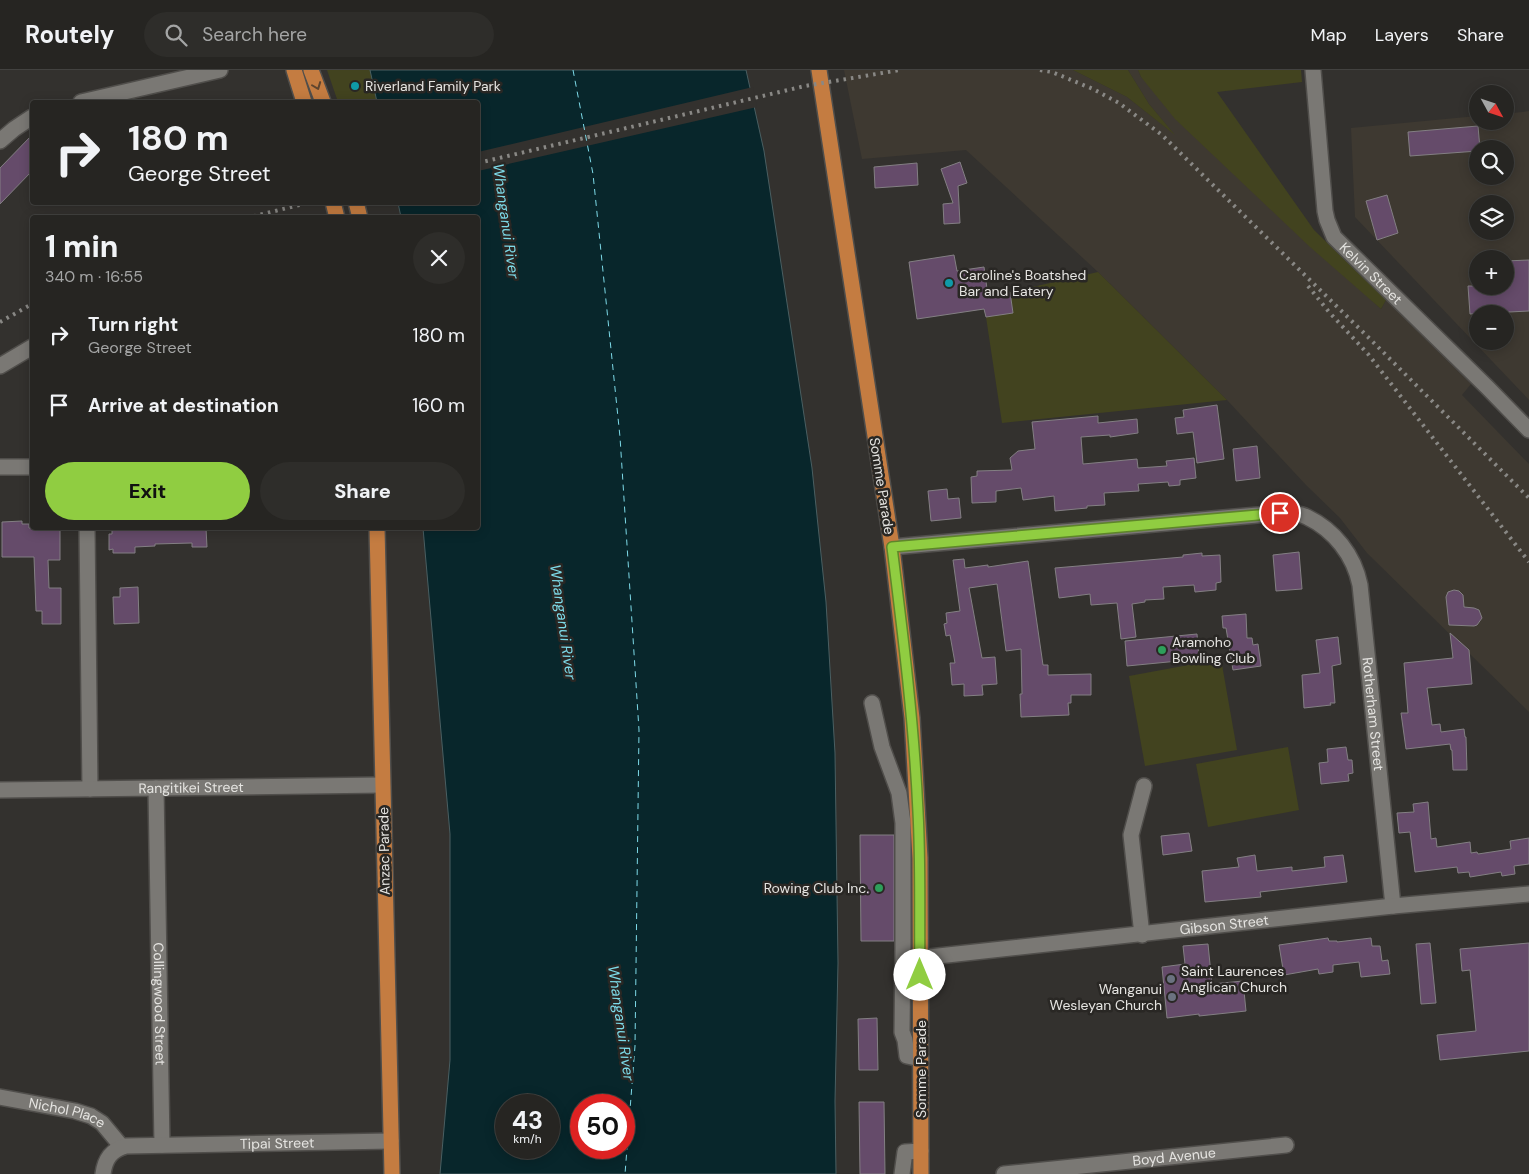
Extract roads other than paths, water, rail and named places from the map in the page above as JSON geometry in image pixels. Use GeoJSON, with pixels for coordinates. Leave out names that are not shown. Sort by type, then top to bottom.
{"type":"FeatureCollection","features":[{"type":"Feature","properties":{"kind":"main road"},"geometry":{"type":"LineString","coordinates":[[294,70],[303,100]]}},
{"type":"Feature","properties":{"kind":"main road"},"geometry":{"type":"LineString","coordinates":[[311,70],[322,100]]}},
{"type":"Feature","properties":{"kind":"main road","name":"Somme Parade"},"geometry":{"type":"LineString","coordinates":[[819,70],[892,547],[912,718],[920,858],[921,1174]]}},
{"type":"Feature","properties":{"kind":"main road","name":"Anzac Parade"},"geometry":{"type":"LineString","coordinates":[[376,530],[392,1174]]}},
{"type":"Feature","properties":{"kind":"street"},"geometry":{"type":"LineString","coordinates":[[90,100],[220,70]]}},
{"type":"Feature","properties":{"kind":"street","name":"Kelvin Street"},"geometry":{"type":"LineString","coordinates":[[1313,70],[1325,211],[1334,237],[1529,430]]}},
{"type":"Feature","properties":{"kind":"street"},"geometry":{"type":"LineString","coordinates":[[0,141],[30,118]]}},
{"type":"Feature","properties":{"kind":"street"},"geometry":{"type":"LineString","coordinates":[[0,366],[30,349]]}},
{"type":"Feature","properties":{"kind":"street"},"geometry":{"type":"LineString","coordinates":[[0,467],[30,467]]}},
{"type":"Feature","properties":{"kind":"street","name":"Rotherham Street"},"geometry":{"type":"LineString","coordinates":[[892,547],[1280,513],[1294,513],[1306,516],[1329,532],[1337,539],[1353,560],[1360,585],[1393,906]]}},
{"type":"Feature","properties":{"kind":"street"},"geometry":{"type":"LineString","coordinates":[[87,530],[90,789]]}},
{"type":"Feature","properties":{"kind":"street"},"geometry":{"type":"LineString","coordinates":[[872,703],[882,747],[897,786],[903,822],[904,950],[902,1032],[907,1056],[921,1059]]}},
{"type":"Feature","properties":{"kind":"street","name":"Rangitikei Street"},"geometry":{"type":"LineString","coordinates":[[0,790],[382,785]]}},
{"type":"Feature","properties":{"kind":"street"},"geometry":{"type":"LineString","coordinates":[[1142,935],[1131,836],[1144,786]]}},
{"type":"Feature","properties":{"kind":"street","name":"Collingwood Street"},"geometry":{"type":"LineString","coordinates":[[156,788],[162,1145]]}},
{"type":"Feature","properties":{"kind":"street","name":"Gibson Street"},"geometry":{"type":"LineString","coordinates":[[920,958],[1393,906],[1529,894]]}},
{"type":"Feature","properties":{"kind":"street","name":"Nichol Place"},"geometry":{"type":"LineString","coordinates":[[0,1097],[75,1111],[91,1116],[102,1123],[122,1147]]}},
{"type":"Feature","properties":{"kind":"street","name":"Tipai Street"},"geometry":{"type":"LineString","coordinates":[[162,1145],[391,1141]]}},
{"type":"Feature","properties":{"kind":"street"},"geometry":{"type":"LineString","coordinates":[[103,1174],[107,1159],[113,1152],[122,1147],[162,1145]]}},
{"type":"Feature","properties":{"kind":"street","name":"Boyd Avenue"},"geometry":{"type":"LineString","coordinates":[[1004,1174],[1286,1145]]}},
{"type":"Feature","properties":{"kind":"street"},"geometry":{"type":"LineString","coordinates":[[902,1174],[905,1152],[921,1151]]}},
{"type":"Feature","properties":{"kind":"water","name":"Whanganui River"},"geometry":{"type":"Polygon","coordinates":[[[370,70],[746,70],[764,151],[812,468],[826,602],[835,753],[838,963],[835,1101],[836,1174],[440,1174],[450,1060],[450,834],[423,530],[480,530],[480,215],[401,215],[398,205],[480,205],[480,100],[377,100],[370,70]]]}},
{"type":"Feature","properties":{"kind":"railway"},"geometry":{"type":"LineString","coordinates":[[480,163],[805,86],[900,70]]}},
{"type":"Feature","properties":{"kind":"railway"},"geometry":{"type":"LineString","coordinates":[[1040,70],[1052,72],[1093,89],[1119,103],[1162,135],[1529,498]]}},
{"type":"Feature","properties":{"kind":"railway"},"geometry":{"type":"LineString","coordinates":[[258,215],[300,205]]}},
{"type":"Feature","properties":{"kind":"railway"},"geometry":{"type":"LineString","coordinates":[[1308,286],[1368,354],[1529,562]]}},
{"type":"Feature","properties":{"kind":"railway"},"geometry":{"type":"LineString","coordinates":[[0,322],[30,305]]}},
{"type":"Feature","properties":{"kind":"place","name":"Riverland Family Park"},"geometry":{"type":"Point","coordinates":[355,86]}},
{"type":"Feature","properties":{"kind":"place","name":"Caroline's Boatshed Bar and Eatery"},"geometry":{"type":"Point","coordinates":[949,283]}},
{"type":"Feature","properties":{"kind":"place","name":"Aramoho Bowling Club"},"geometry":{"type":"Point","coordinates":[1162,650]}},
{"type":"Feature","properties":{"kind":"place","name":"Rowing Club Inc."},"geometry":{"type":"Point","coordinates":[879,888]}},
{"type":"Feature","properties":{"kind":"place","name":"Saint Laurences Anglican Church"},"geometry":{"type":"Point","coordinates":[1171,979]}},
{"type":"Feature","properties":{"kind":"place","name":"Wanganui Wesleyan Church"},"geometry":{"type":"Point","coordinates":[1172,997]}}]}
